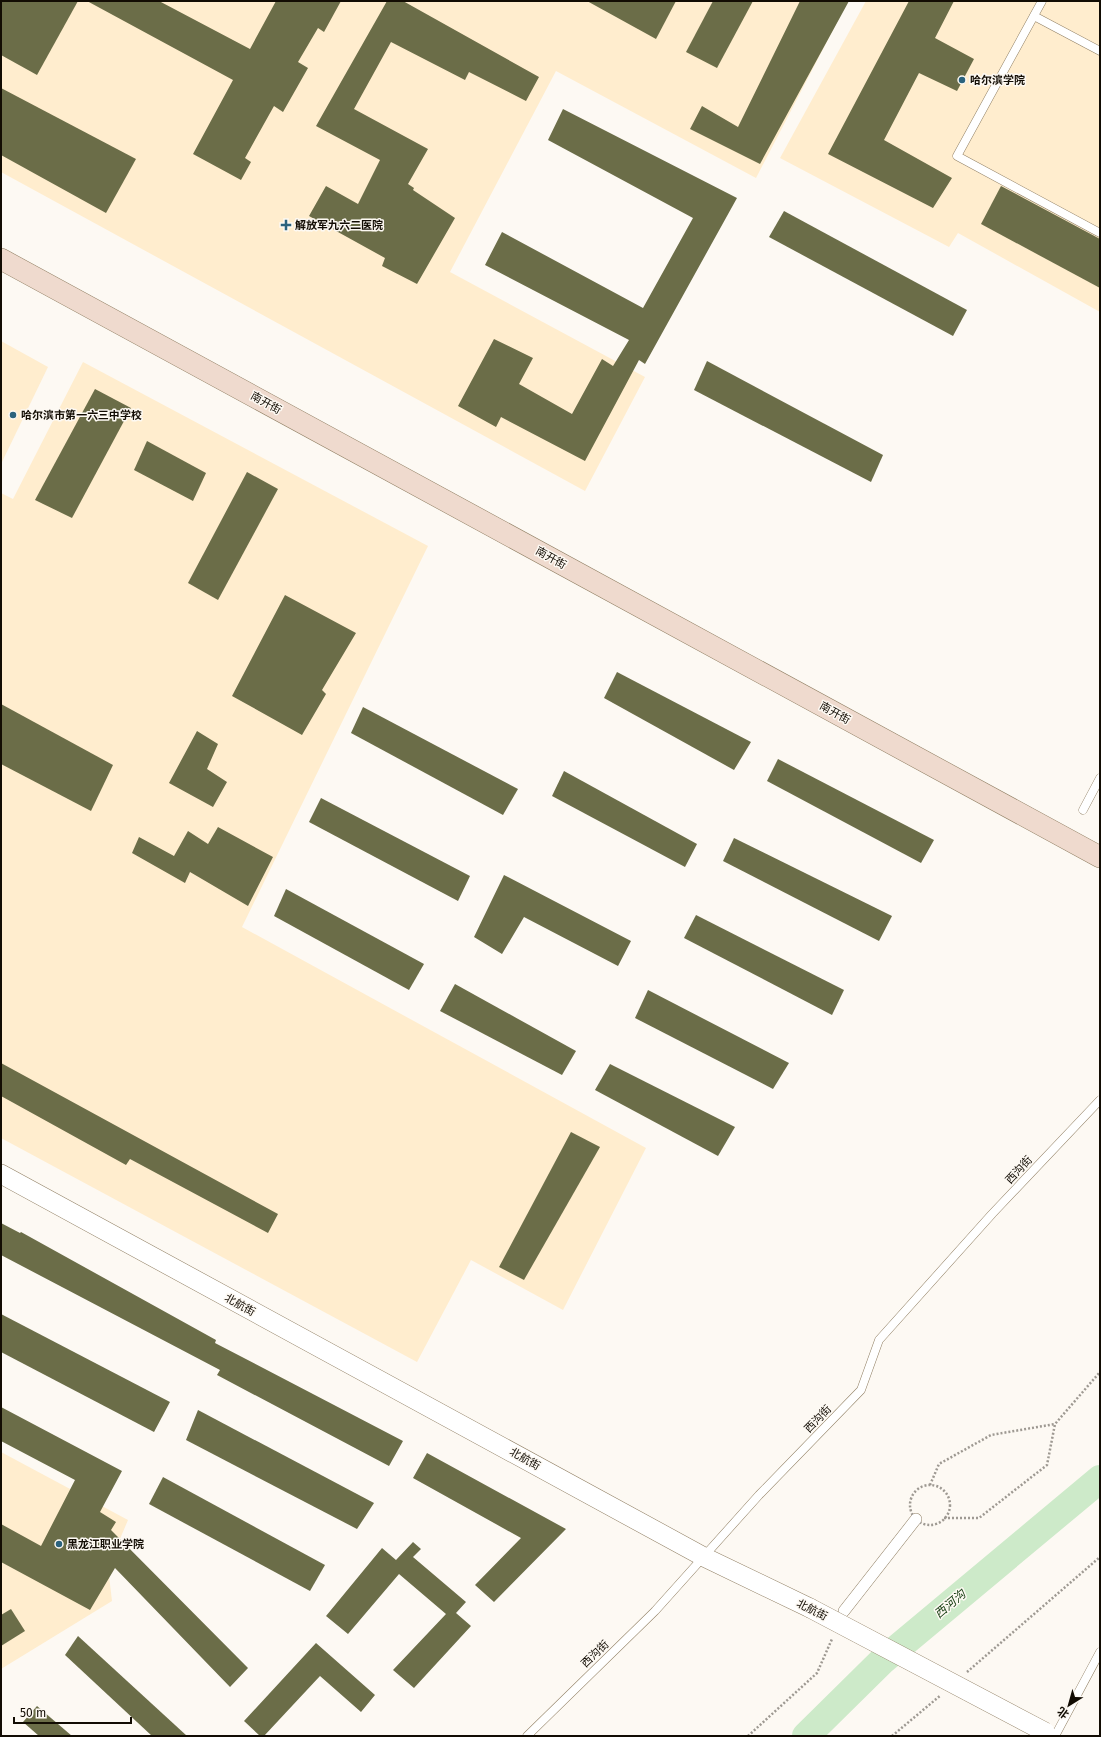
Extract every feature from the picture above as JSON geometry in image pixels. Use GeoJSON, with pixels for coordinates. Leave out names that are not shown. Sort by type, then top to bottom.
{"type":"FeatureCollection","features":[{"type":"Feature","properties":{"kind":"main road","name":"南开街"},"geometry":{"type":"LineString","coordinates":[[1,259],[1100,857]]}},
{"type":"Feature","properties":{"kind":"street","name":"北航街"},"geometry":{"type":"LineString","coordinates":[[1,1174],[704,1557],[810,1608],[1051,1735]]}},
{"type":"Feature","properties":{"kind":"street"},"geometry":{"type":"LineString","coordinates":[[844,1611],[916,1519]]}},
{"type":"Feature","properties":{"kind":"lane"},"geometry":{"type":"LineString","coordinates":[[1042,1],[957,156],[1100,233]]}},
{"type":"Feature","properties":{"kind":"lane"},"geometry":{"type":"LineString","coordinates":[[1034,16],[1100,51]]}},
{"type":"Feature","properties":{"kind":"lane"},"geometry":{"type":"LineString","coordinates":[[1083,810],[1100,778]]}},
{"type":"Feature","properties":{"kind":"lane","name":"西沟街"},"geometry":{"type":"LineString","coordinates":[[527,1736],[655,1611],[759,1495],[861,1390],[879,1340],[992,1214],[1100,1100]]}},
{"type":"Feature","properties":{"kind":"lane"},"geometry":{"type":"LineString","coordinates":[[1051,1735],[1100,1652]]}},
{"type":"Feature","properties":{"kind":"path"},"geometry":{"type":"LineString","coordinates":[[944,1518],[950,1506],[949,1500],[942,1489],[930,1485],[918,1489],[911,1500],[910,1507],[916,1519],[921,1522],[934,1524],[944,1518],[979,1518],[1047,1465],[1055,1424],[1100,1372]]}},
{"type":"Feature","properties":{"kind":"path"},"geometry":{"type":"LineString","coordinates":[[930,1485],[939,1464],[991,1435],[1055,1424]]}},
{"type":"Feature","properties":{"kind":"path"},"geometry":{"type":"LineString","coordinates":[[963,1676],[1100,1557]]}},
{"type":"Feature","properties":{"kind":"path"},"geometry":{"type":"LineString","coordinates":[[748,1736],[817,1673],[844,1611]]}},
{"type":"Feature","properties":{"kind":"path"},"geometry":{"type":"LineString","coordinates":[[892,1736],[945,1692]]}},
{"type":"Feature","properties":{"kind":"shaded area","name":"解放军九六二医院"},"geometry":{"type":"Polygon","coordinates":[[[1,1],[848,1],[756,178],[556,71],[450,272],[645,377],[585,491],[1,172],[1,1]]]}},
{"type":"Feature","properties":{"kind":"shaded area","name":"哈尔滨学院"},"geometry":{"type":"Polygon","coordinates":[[[866,1],[1100,1],[1100,312],[958,233],[949,247],[780,158],[866,1]]]}},
{"type":"Feature","properties":{"kind":"shaded area","name":"哈尔滨市第一六三中学校"},"geometry":{"type":"Polygon","coordinates":[[[1,341],[48,367],[1,464],[1,341]]]}},
{"type":"Feature","properties":{"kind":"shaded area"},"geometry":{"type":"Polygon","coordinates":[[[83,362],[428,546],[242,927],[646,1148],[563,1310],[471,1260],[417,1362],[1,1138],[1,493],[13,499],[83,362]]]}},
{"type":"Feature","properties":{"kind":"shaded area","name":"黑龙江职业学院"},"geometry":{"type":"Polygon","coordinates":[[[1,1452],[128,1520],[108,1567],[112,1601],[1,1669],[1,1452]]]}},
{"type":"Feature","properties":{"kind":"building"},"geometry":{"type":"Polygon","coordinates":[[[1,1],[78,1],[37,75],[1,55],[1,1]]]}},
{"type":"Feature","properties":{"kind":"building"},"geometry":{"type":"Polygon","coordinates":[[[87,1],[159,1],[250,49],[276,1],[341,1],[324,32],[318,28],[298,62],[308,68],[283,112],[274,106],[245,158],[251,162],[241,180],[193,154],[233,80],[87,1]]]}},
{"type":"Feature","properties":{"kind":"building"},"geometry":{"type":"Polygon","coordinates":[[[387,1],[403,1],[539,77],[526,101],[469,72],[465,80],[391,42],[354,109],[428,149],[408,184],[414,188],[413,190],[455,218],[417,284],[382,266],[385,258],[309,216],[326,186],[358,204],[380,160],[316,126],[387,1]]]}},
{"type":"Feature","properties":{"kind":"building"},"geometry":{"type":"Polygon","coordinates":[[[587,1],[676,1],[656,39],[587,1]]]}},
{"type":"Feature","properties":{"kind":"building"},"geometry":{"type":"Polygon","coordinates":[[[713,1],[753,1],[717,68],[686,52],[713,1]]]}},
{"type":"Feature","properties":{"kind":"building"},"geometry":{"type":"Polygon","coordinates":[[[800,1],[849,1],[760,164],[690,129],[702,106],[738,127],[800,1]]]}},
{"type":"Feature","properties":{"kind":"building"},"geometry":{"type":"Polygon","coordinates":[[[909,1],[954,1],[935,38],[974,59],[957,91],[919,73],[884,140],[952,178],[933,208],[828,154],[909,1]]]}},
{"type":"Feature","properties":{"kind":"building"},"geometry":{"type":"Polygon","coordinates":[[[1,88],[136,159],[106,213],[1,155],[1,88]]]}},
{"type":"Feature","properties":{"kind":"building"},"geometry":{"type":"Polygon","coordinates":[[[563,109],[737,198],[645,364],[639,360],[585,461],[501,417],[496,427],[458,406],[494,339],[533,358],[519,384],[572,414],[602,359],[613,366],[629,340],[485,265],[502,232],[643,308],[693,218],[548,140],[563,109]]]}},
{"type":"Feature","properties":{"kind":"building"},"geometry":{"type":"Polygon","coordinates":[[[1001,186],[1100,239],[1100,288],[981,224],[1001,186]]]}},
{"type":"Feature","properties":{"kind":"building"},"geometry":{"type":"Polygon","coordinates":[[[784,211],[967,310],[953,336],[769,237],[784,211]]]}},
{"type":"Feature","properties":{"kind":"building"},"geometry":{"type":"Polygon","coordinates":[[[707,361],[883,455],[871,482],[694,390],[707,361]]]}},
{"type":"Feature","properties":{"kind":"building"},"geometry":{"type":"Polygon","coordinates":[[[95,389],[131,408],[72,518],[35,500],[95,389]]]}},
{"type":"Feature","properties":{"kind":"building"},"geometry":{"type":"Polygon","coordinates":[[[147,441],[206,473],[193,501],[134,470],[147,441]]]}},
{"type":"Feature","properties":{"kind":"building"},"geometry":{"type":"Polygon","coordinates":[[[247,472],[278,489],[218,600],[188,583],[247,472]]]}},
{"type":"Feature","properties":{"kind":"building"},"geometry":{"type":"Polygon","coordinates":[[[285,595],[356,633],[322,690],[326,694],[302,735],[232,696],[285,595]]]}},
{"type":"Feature","properties":{"kind":"building"},"geometry":{"type":"Polygon","coordinates":[[[617,672],[751,742],[734,770],[604,698],[617,672]]]}},
{"type":"Feature","properties":{"kind":"building"},"geometry":{"type":"Polygon","coordinates":[[[1,704],[113,765],[91,811],[1,764],[1,704]]]}},
{"type":"Feature","properties":{"kind":"building"},"geometry":{"type":"Polygon","coordinates":[[[363,707],[518,789],[503,815],[351,733],[363,707]]]}},
{"type":"Feature","properties":{"kind":"building"},"geometry":{"type":"Polygon","coordinates":[[[197,731],[218,744],[207,769],[227,782],[213,807],[169,783],[197,731]]]}},
{"type":"Feature","properties":{"kind":"building"},"geometry":{"type":"Polygon","coordinates":[[[778,759],[934,840],[921,863],[767,781],[778,759]]]}},
{"type":"Feature","properties":{"kind":"building"},"geometry":{"type":"Polygon","coordinates":[[[564,771],[697,844],[685,867],[552,796],[564,771]]]}},
{"type":"Feature","properties":{"kind":"building"},"geometry":{"type":"Polygon","coordinates":[[[321,798],[470,876],[458,901],[309,822],[321,798]]]}},
{"type":"Feature","properties":{"kind":"building"},"geometry":{"type":"Polygon","coordinates":[[[218,827],[273,857],[248,906],[190,872],[185,883],[132,853],[139,837],[174,856],[188,831],[208,844],[218,827]]]}},
{"type":"Feature","properties":{"kind":"building"},"geometry":{"type":"Polygon","coordinates":[[[734,838],[892,916],[879,941],[723,861],[734,838]]]}},
{"type":"Feature","properties":{"kind":"building"},"geometry":{"type":"Polygon","coordinates":[[[504,875],[631,941],[618,966],[524,917],[502,954],[474,937],[504,875]]]}},
{"type":"Feature","properties":{"kind":"building"},"geometry":{"type":"Polygon","coordinates":[[[286,889],[424,964],[409,990],[274,916],[286,889]]]}},
{"type":"Feature","properties":{"kind":"building"},"geometry":{"type":"Polygon","coordinates":[[[696,915],[844,990],[832,1015],[684,938],[696,915]]]}},
{"type":"Feature","properties":{"kind":"building"},"geometry":{"type":"Polygon","coordinates":[[[455,984],[576,1051],[562,1075],[440,1011],[455,984]]]}},
{"type":"Feature","properties":{"kind":"building"},"geometry":{"type":"Polygon","coordinates":[[[648,990],[789,1063],[773,1089],[635,1018],[648,990]]]}},
{"type":"Feature","properties":{"kind":"building"},"geometry":{"type":"Polygon","coordinates":[[[1,1063],[278,1214],[268,1233],[130,1159],[126,1165],[1,1096],[1,1063]]]}},
{"type":"Feature","properties":{"kind":"building"},"geometry":{"type":"Polygon","coordinates":[[[610,1064],[735,1127],[718,1156],[595,1090],[610,1064]]]}},
{"type":"Feature","properties":{"kind":"building"},"geometry":{"type":"Polygon","coordinates":[[[571,1132],[600,1147],[524,1280],[499,1267],[571,1132]]]}},
{"type":"Feature","properties":{"kind":"building"},"geometry":{"type":"Polygon","coordinates":[[[1,1223],[20,1233],[21,1232],[216,1340],[215,1343],[403,1441],[389,1466],[217,1375],[220,1370],[1,1255],[1,1223]]]}},
{"type":"Feature","properties":{"kind":"building"},"geometry":{"type":"Polygon","coordinates":[[[1,1314],[170,1402],[154,1432],[1,1352],[1,1314]]]}},
{"type":"Feature","properties":{"kind":"building"},"geometry":{"type":"Polygon","coordinates":[[[1,1407],[122,1471],[100,1512],[116,1522],[111,1530],[248,1668],[230,1687],[115,1568],[90,1610],[1,1562],[1,1524],[41,1546],[75,1480],[1,1441],[1,1407]]]}},
{"type":"Feature","properties":{"kind":"building"},"geometry":{"type":"Polygon","coordinates":[[[198,1410],[374,1503],[357,1529],[186,1440],[198,1410]]]}},
{"type":"Feature","properties":{"kind":"building"},"geometry":{"type":"Polygon","coordinates":[[[427,1453],[566,1529],[494,1602],[475,1585],[521,1538],[413,1478],[427,1453]]]}},
{"type":"Feature","properties":{"kind":"building"},"geometry":{"type":"Polygon","coordinates":[[[163,1477],[325,1565],[310,1591],[149,1504],[163,1477]]]}},
{"type":"Feature","properties":{"kind":"building"},"geometry":{"type":"Polygon","coordinates":[[[413,1542],[421,1549],[413,1557],[466,1602],[456,1613],[471,1626],[414,1688],[393,1670],[446,1614],[399,1574],[348,1634],[326,1616],[382,1548],[396,1560],[413,1542]]]}},
{"type":"Feature","properties":{"kind":"building"},"geometry":{"type":"Polygon","coordinates":[[[11,1609],[25,1631],[1,1646],[1,1615],[11,1609]]]}},
{"type":"Feature","properties":{"kind":"building"},"geometry":{"type":"Polygon","coordinates":[[[78,1636],[187,1736],[152,1736],[65,1655],[78,1636]]]}},
{"type":"Feature","properties":{"kind":"building"},"geometry":{"type":"Polygon","coordinates":[[[316,1643],[375,1695],[361,1712],[320,1676],[264,1736],[260,1736],[244,1721],[316,1643]]]}},
{"type":"Feature","properties":{"kind":"building"},"geometry":{"type":"Polygon","coordinates":[[[37,1706],[72,1736],[39,1736],[23,1722],[37,1706]]]}},
{"type":"Feature","properties":{"kind":"waterway","name":"西河沟"},"geometry":{"type":"LineString","coordinates":[[806,1736],[882,1661],[1100,1479]]}},
{"type":"Feature","properties":{"kind":"place","name":"哈尔滨学院"},"geometry":{"type":"Point","coordinates":[962,80]}},
{"type":"Feature","properties":{"kind":"place","name":"解放军九六二医院"},"geometry":{"type":"Point","coordinates":[286,225]}},
{"type":"Feature","properties":{"kind":"place","name":"哈尔滨市第一六三中学校"},"geometry":{"type":"Point","coordinates":[13,415]}},
{"type":"Feature","properties":{"kind":"place","name":"黑龙江职业学院"},"geometry":{"type":"Point","coordinates":[59,1544]}}]}
